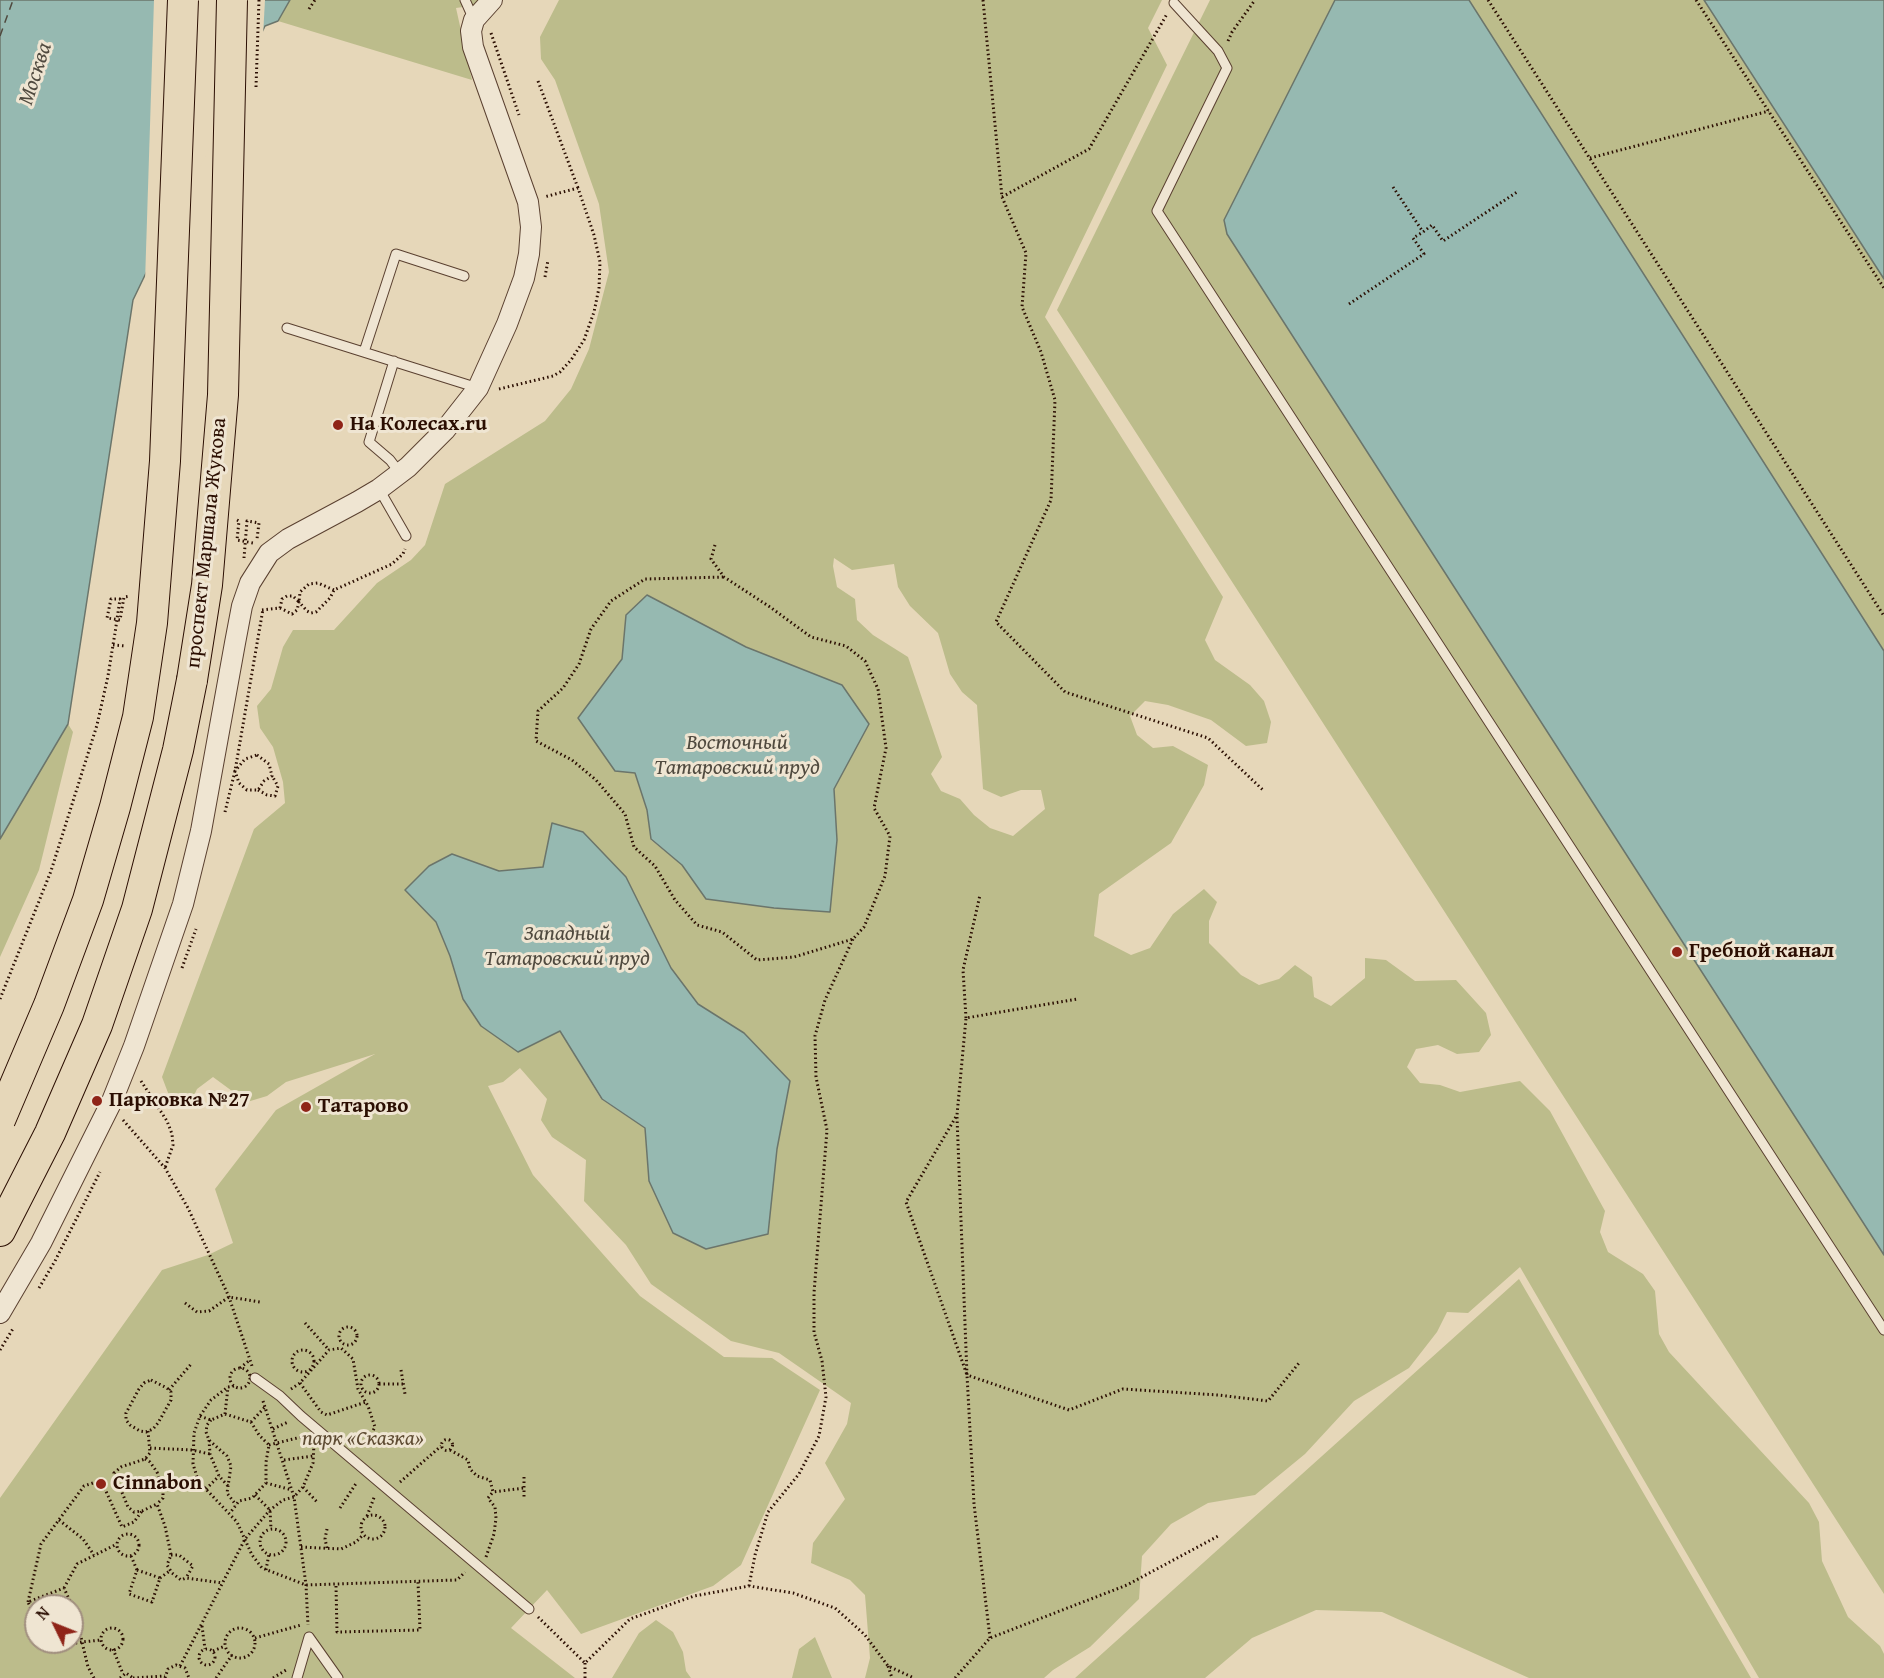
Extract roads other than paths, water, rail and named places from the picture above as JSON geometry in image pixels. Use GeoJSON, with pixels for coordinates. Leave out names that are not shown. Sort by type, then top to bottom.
{"type":"FeatureCollection","features":[{"type":"Feature","properties":{"kind":"main road"},"geometry":{"type":"LineString","coordinates":[[0,1120],[50,1005],[88,900],[138,717],[152,623],[165,461],[183,0]]}},
{"type":"Feature","properties":{"kind":"main road","name":"проспект Маршала Жукова"},"geometry":{"type":"LineString","coordinates":[[0,1231],[50,1133],[97,1025],[137,909],[178,750],[192,680],[207,585],[224,395],[232,0]]}},
{"type":"Feature","properties":{"kind":"street"},"geometry":{"type":"LineString","coordinates":[[0,1313],[41,1243],[112,1101],[134,1046],[183,904],[201,831],[235,643],[249,583],[269,553],[288,539],[379,489],[400,473],[444,430],[478,388],[507,324],[524,278],[537,199],[474,47],[471,32],[483,9]]}},
{"type":"Feature","properties":{"kind":"lane"},"geometry":{"type":"LineString","coordinates":[[465,0],[483,9]]}},
{"type":"Feature","properties":{"kind":"lane"},"geometry":{"type":"LineString","coordinates":[[1174,3],[1218,51],[1227,68],[1156,211],[1884,1330]]}},
{"type":"Feature","properties":{"kind":"lane"},"geometry":{"type":"LineString","coordinates":[[364,352],[396,254],[464,276]]}},
{"type":"Feature","properties":{"kind":"lane"},"geometry":{"type":"LineString","coordinates":[[287,328],[478,388]]}},
{"type":"Feature","properties":{"kind":"lane"},"geometry":{"type":"LineString","coordinates":[[394,362],[369,441],[390,460],[400,473]]}},
{"type":"Feature","properties":{"kind":"lane"},"geometry":{"type":"LineString","coordinates":[[379,489],[406,536]]}},
{"type":"Feature","properties":{"kind":"lane"},"geometry":{"type":"LineString","coordinates":[[255,1378],[280,1396],[312,1429],[347,1455],[530,1609]]}},
{"type":"Feature","properties":{"kind":"lane"},"geometry":{"type":"LineString","coordinates":[[297,1678],[309,1636],[338,1678]]}},
{"type":"Feature","properties":{"kind":"water","name":"Москва"},"geometry":{"type":"Polygon","coordinates":[[[0,0],[290,0],[278,21],[265,26],[133,300],[68,724],[0,839],[0,0]]]}},
{"type":"Feature","properties":{"kind":"water","name":"Гребной канал"},"geometry":{"type":"Polygon","coordinates":[[[1335,0],[1469,0],[1884,651],[1884,1255],[1227,234],[1224,220],[1335,0]]]}},
{"type":"Feature","properties":{"kind":"water"},"geometry":{"type":"Polygon","coordinates":[[[1704,0],[1884,0],[1884,279],[1704,0]]]}},
{"type":"Feature","properties":{"kind":"water","name":"Восточный Татаровский пруд"},"geometry":{"type":"Polygon","coordinates":[[[647,595],[746,647],[842,685],[869,724],[834,789],[837,840],[830,912],[774,908],[706,899],[682,865],[651,839],[647,810],[635,773],[615,771],[578,718],[622,659],[626,615],[647,595]]]}},
{"type":"Feature","properties":{"kind":"water","name":"Западный Татаровский пруд"},"geometry":{"type":"Polygon","coordinates":[[[552,823],[583,832],[626,877],[671,968],[698,1004],[744,1033],[790,1081],[777,1149],[768,1234],[706,1249],[673,1233],[649,1181],[645,1128],[602,1099],[560,1031],[518,1052],[481,1026],[463,999],[450,956],[436,922],[405,890],[429,866],[452,854],[499,871],[543,867],[552,823]]]}},
{"type":"Feature","properties":{"kind":"place","name":"На Колесах.ru"},"geometry":{"type":"Point","coordinates":[338,425]}},
{"type":"Feature","properties":{"kind":"place","name":"Гребной канал"},"geometry":{"type":"Point","coordinates":[1677,952]}},
{"type":"Feature","properties":{"kind":"place","name":"Парковка №27"},"geometry":{"type":"Point","coordinates":[97,1101]}},
{"type":"Feature","properties":{"kind":"place","name":"Татарово"},"geometry":{"type":"Point","coordinates":[306,1107]}},
{"type":"Feature","properties":{"kind":"place","name":"Cinnabon"},"geometry":{"type":"Point","coordinates":[101,1484]}},
{"type":"Feature","properties":{"kind":"park label","name":"парк «Сказка»"},"geometry":{"type":"Point","coordinates":[363,1440]}}]}
